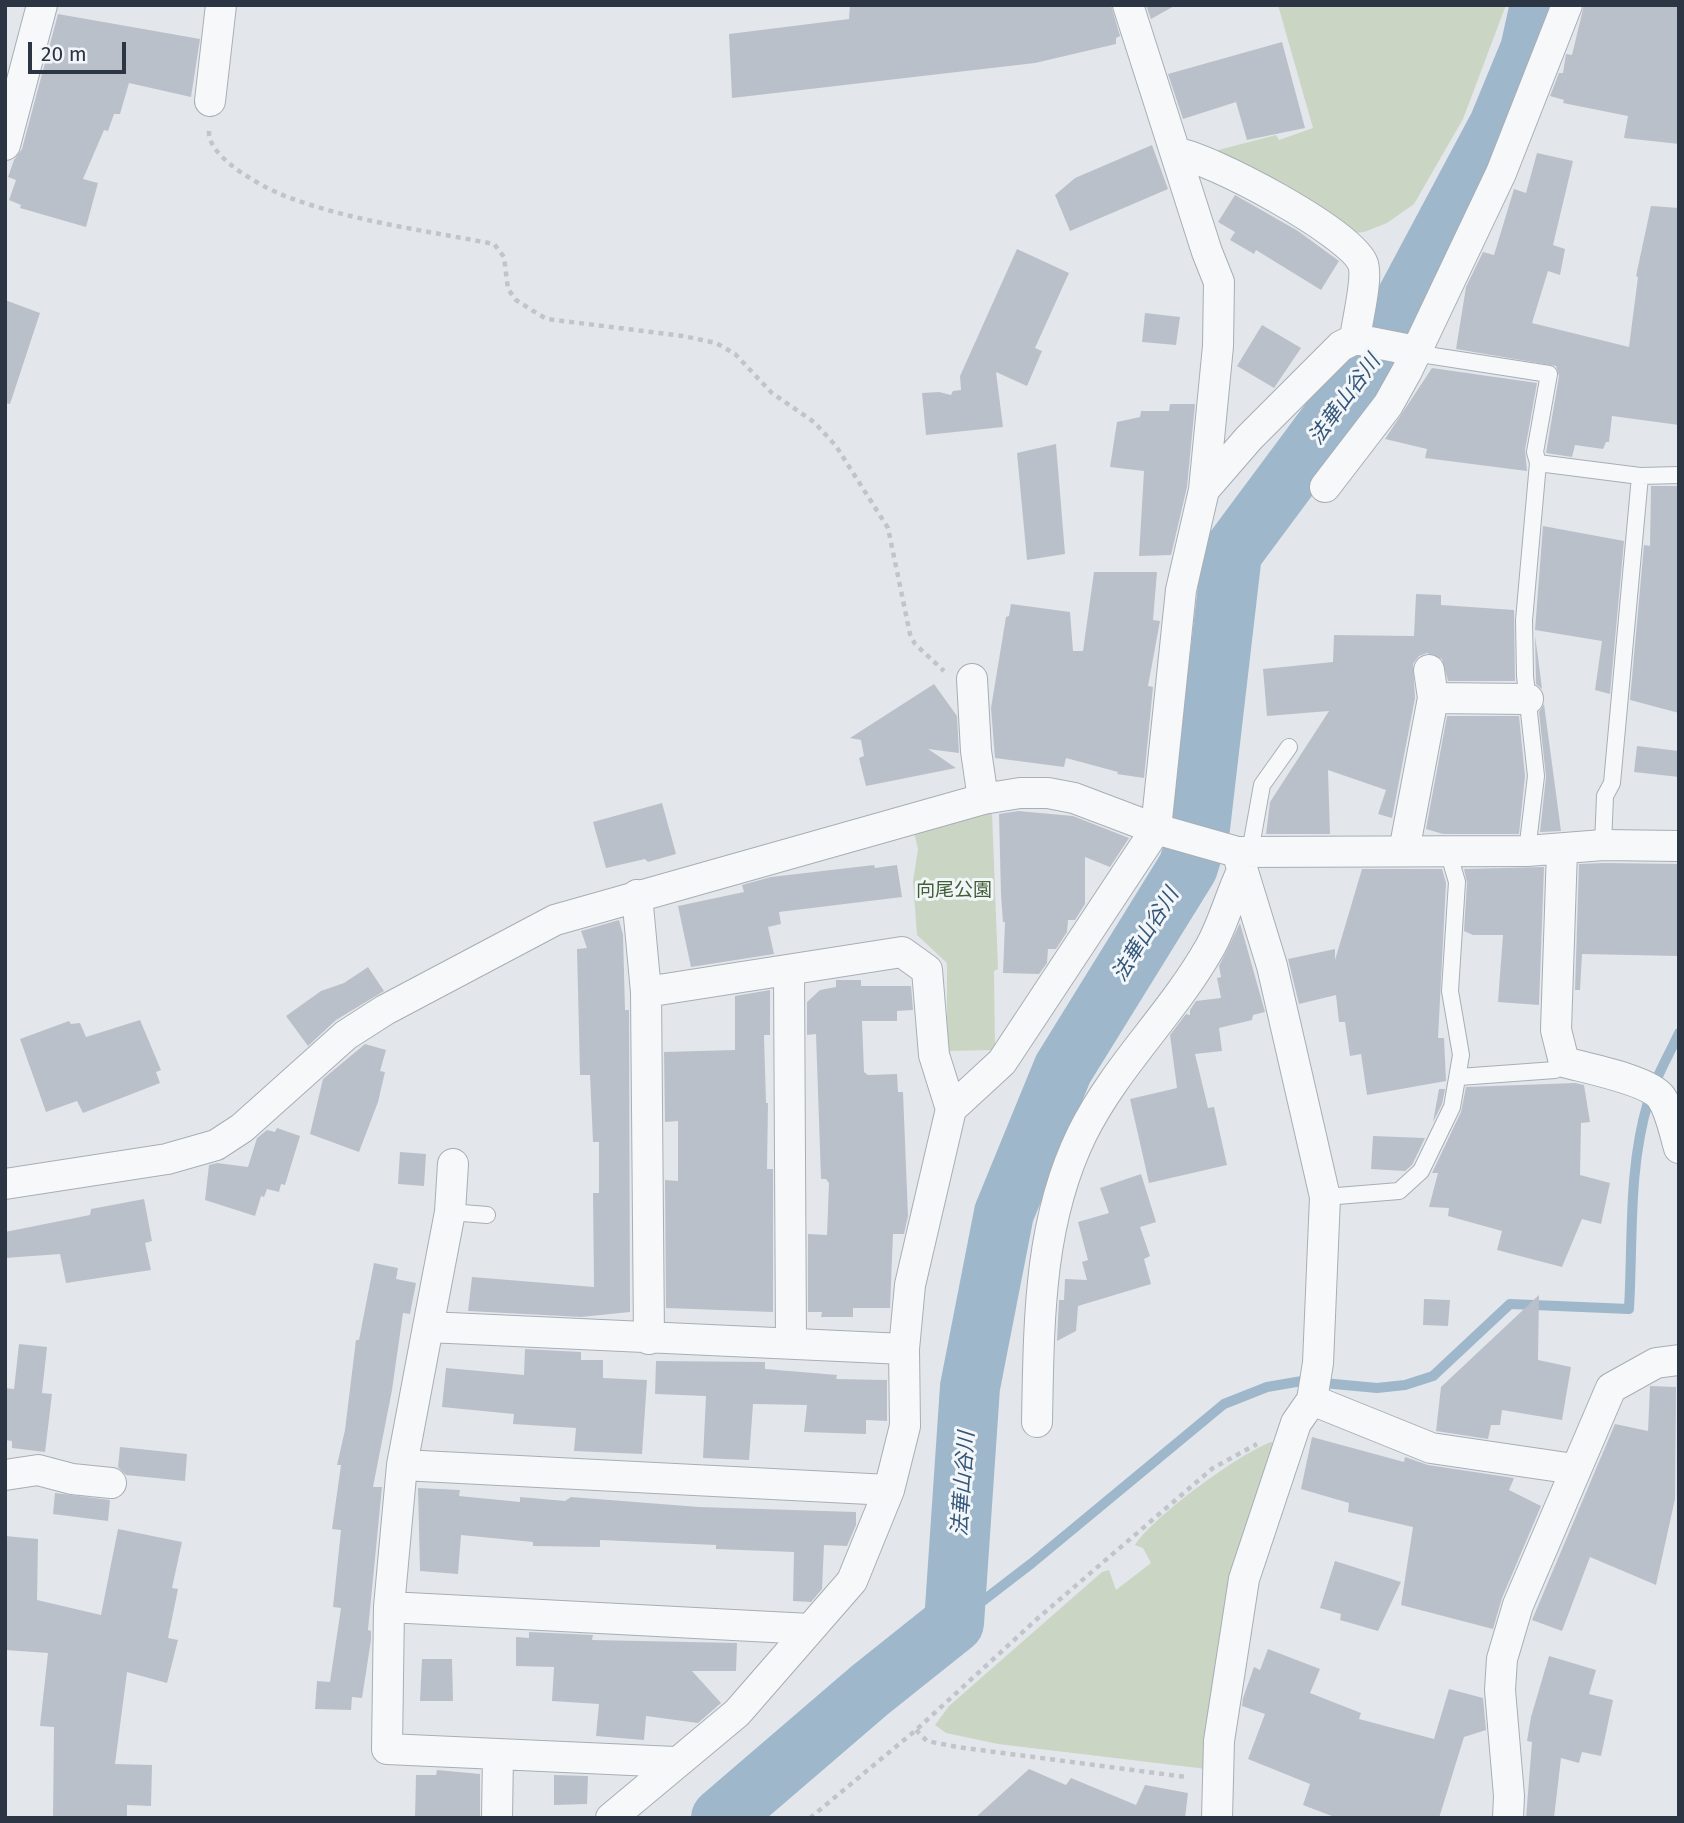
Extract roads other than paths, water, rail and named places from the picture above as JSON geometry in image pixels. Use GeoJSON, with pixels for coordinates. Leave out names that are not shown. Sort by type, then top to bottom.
{"type":"FeatureCollection","features":[{"type":"Feature","properties":{"kind":"street"},"geometry":{"type":"LineString","coordinates":[[5,145],[42,5]]}},
{"type":"Feature","properties":{"kind":"street"},"geometry":{"type":"LineString","coordinates":[[211,101],[221,5]]}},
{"type":"Feature","properties":{"kind":"street"},"geometry":{"type":"LineString","coordinates":[[951,1109],[1002,1062],[1156,829],[1181,590],[1205,490],[1217,346],[1219,282],[1207,253],[1128,5]]}},
{"type":"Feature","properties":{"kind":"street"},"geometry":{"type":"LineString","coordinates":[[1325,487],[1388,405],[1416,351],[1501,173],[1567,5]]}},
{"type":"Feature","properties":{"kind":"street"},"geometry":{"type":"LineString","coordinates":[[1176,153],[1213,163],[1320,226],[1354,250],[1363,264],[1355,338],[1328,358],[1249,438],[1205,490]]}},
{"type":"Feature","properties":{"kind":"street"},"geometry":{"type":"LineString","coordinates":[[1355,338],[1416,351]]}},
{"type":"Feature","properties":{"kind":"street"},"geometry":{"type":"LineString","coordinates":[[972,682],[976,751],[984,799]]}},
{"type":"Feature","properties":{"kind":"street"},"geometry":{"type":"LineString","coordinates":[[1405,851],[1431,684],[1528,699]]}},
{"type":"Feature","properties":{"kind":"street"},"geometry":{"type":"LineString","coordinates":[[5,1184],[167,1159],[216,1145],[242,1129],[346,1035],[385,1010],[555,920],[984,799],[1020,793],[1048,793],[1074,798],[1243,858],[1405,851],[1562,850],[1602,845],[1679,846]]}},
{"type":"Feature","properties":{"kind":"street"},"geometry":{"type":"LineString","coordinates":[[1562,850],[1556,1030],[1564,1062],[1638,1083],[1659,1094],[1670,1114],[1679,1148]]}},
{"type":"Feature","properties":{"kind":"street"},"geometry":{"type":"LineString","coordinates":[[1217,1818],[1219,1741],[1244,1579],[1304,1411],[1318,1363],[1325,1197],[1272,966],[1243,858]]}},
{"type":"Feature","properties":{"kind":"street"},"geometry":{"type":"LineString","coordinates":[[1037,1422],[1038,1321],[1044,1268],[1053,1219],[1082,1134],[1210,948],[1243,858]]}},
{"type":"Feature","properties":{"kind":"street"},"geometry":{"type":"LineString","coordinates":[[637,895],[646,992],[649,1339]]}},
{"type":"Feature","properties":{"kind":"street"},"geometry":{"type":"LineString","coordinates":[[611,1818],[737,1713],[852,1581],[889,1490],[905,1426],[904,1349],[910,1285],[951,1109],[934,1055],[927,970],[902,952],[789,972],[646,992]]}},
{"type":"Feature","properties":{"kind":"street"},"geometry":{"type":"LineString","coordinates":[[789,972],[791,1343]]}},
{"type":"Feature","properties":{"kind":"street"},"geometry":{"type":"LineString","coordinates":[[453,1164],[450,1212],[402,1465],[389,1607],[387,1749],[675,1762]]}},
{"type":"Feature","properties":{"kind":"street"},"geometry":{"type":"LineString","coordinates":[[428,1327],[904,1349]]}},
{"type":"Feature","properties":{"kind":"street"},"geometry":{"type":"LineString","coordinates":[[1508,1818],[1509,1796],[1500,1690],[1502,1659],[1518,1605],[1574,1469],[1611,1388],[1657,1363],[1679,1360]]}},
{"type":"Feature","properties":{"kind":"street"},"geometry":{"type":"LineString","coordinates":[[1304,1411],[1431,1448],[1574,1469]]}},
{"type":"Feature","properties":{"kind":"street"},"geometry":{"type":"LineString","coordinates":[[402,1465],[889,1490]]}},
{"type":"Feature","properties":{"kind":"street"},"geometry":{"type":"LineString","coordinates":[[5,1475],[38,1470],[72,1479],[111,1483]]}},
{"type":"Feature","properties":{"kind":"street"},"geometry":{"type":"LineString","coordinates":[[389,1607],[810,1629]]}},
{"type":"Feature","properties":{"kind":"street"},"geometry":{"type":"LineString","coordinates":[[497,1818],[498,1754]]}},
{"type":"Feature","properties":{"kind":"lane"},"geometry":{"type":"LineString","coordinates":[[1416,351],[1549,374],[1535,452],[1538,463],[1524,621],[1536,776],[1527,851]]}},
{"type":"Feature","properties":{"kind":"lane"},"geometry":{"type":"LineString","coordinates":[[1538,463],[1640,476],[1679,475]]}},
{"type":"Feature","properties":{"kind":"lane"},"geometry":{"type":"LineString","coordinates":[[1602,845],[1605,796],[1612,783],[1640,476]]}},
{"type":"Feature","properties":{"kind":"lane"},"geometry":{"type":"LineString","coordinates":[[1243,858],[1262,785],[1289,747]]}},
{"type":"Feature","properties":{"kind":"lane"},"geometry":{"type":"LineString","coordinates":[[1325,1197],[1399,1191],[1421,1171],[1452,1107],[1460,1077],[1461,1055],[1450,991],[1457,882],[1448,851]]}},
{"type":"Feature","properties":{"kind":"lane"},"geometry":{"type":"LineString","coordinates":[[1460,1077],[1555,1070],[1564,1062]]}},
{"type":"Feature","properties":{"kind":"lane"},"geometry":{"type":"LineString","coordinates":[[450,1212],[487,1215]]}},
{"type":"Feature","properties":{"kind":"waterway","name":"法華山谷川"},"geometry":{"type":"LineString","coordinates":[[721,1818],[870,1690],[954,1623],[970,1387],[1004,1213],[1063,1069],[1188,867],[1200,828],[1232,553],[1380,354],[1388,333],[1499,125],[1530,50],[1540,5]]}},
{"type":"Feature","properties":{"kind":"waterway"},"geometry":{"type":"LineString","coordinates":[[954,1623],[1032,1563],[1224,1404],[1267,1387],[1302,1381],[1377,1388],[1405,1385],[1433,1376],[1510,1304],[1629,1309],[1632,1204],[1637,1153],[1654,1084],[1679,1033]]}},
{"type":"Feature","properties":{"kind":"park label","name":"向尾公園"},"geometry":{"type":"Point","coordinates":[954,891]}}]}
